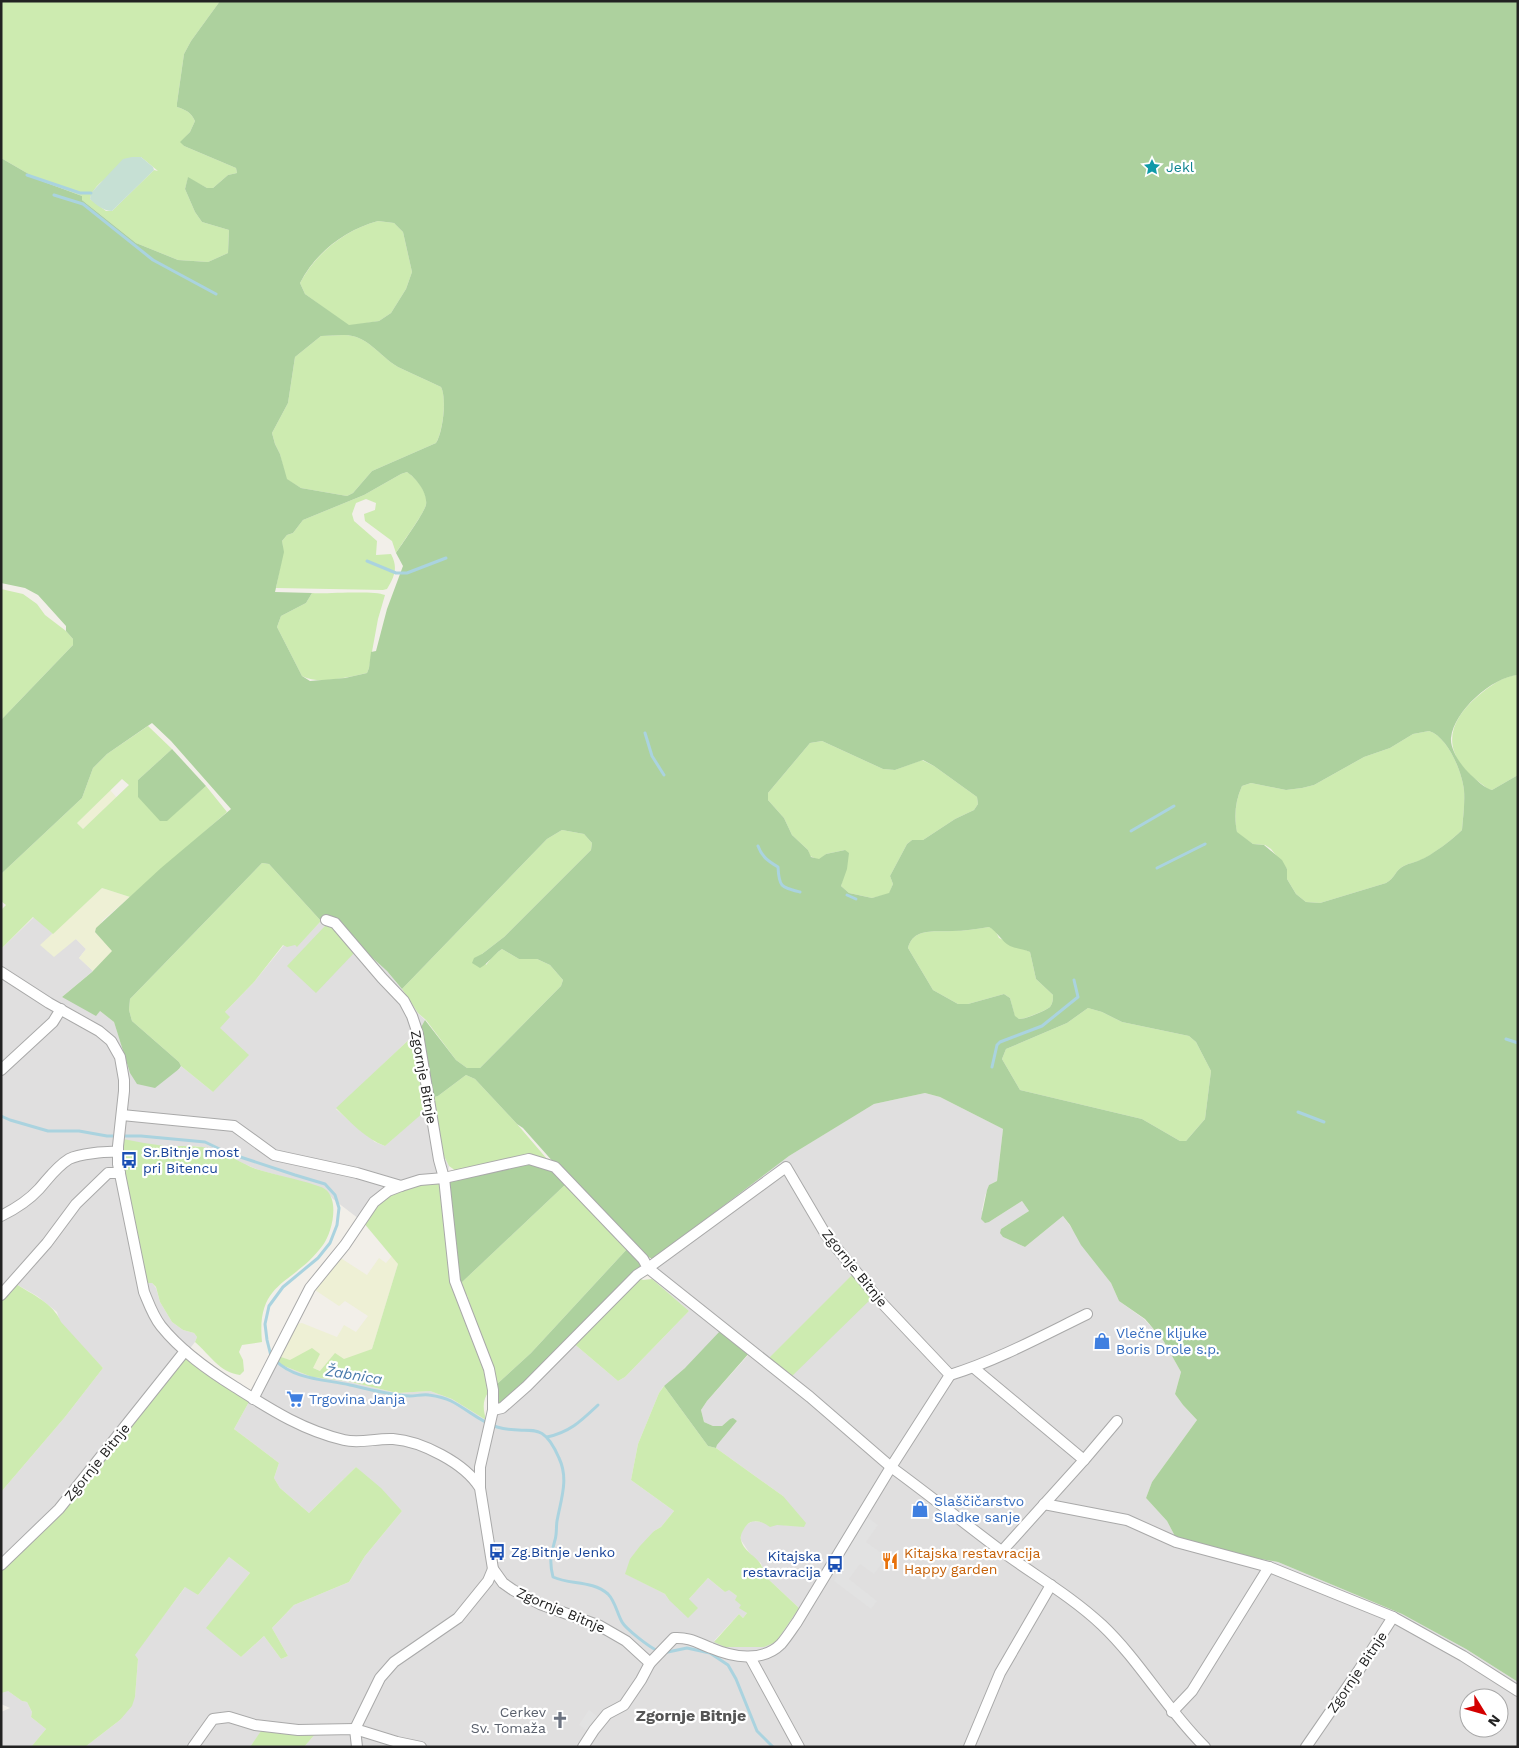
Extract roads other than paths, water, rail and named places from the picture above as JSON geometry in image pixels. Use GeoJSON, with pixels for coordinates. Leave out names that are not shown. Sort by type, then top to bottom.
{"type":"FeatureCollection","features":[{"type":"Feature","properties":{"kind":"street","name":"Zgornje Bitnje"},"geometry":{"type":"LineString","coordinates":[[326,920],[335,923],[382,978],[404,1000],[418,1034],[439,1160],[444,1178],[455,1281],[489,1369],[493,1390],[492,1414],[480,1467],[480,1488],[492,1569],[503,1583],[513,1590],[540,1604],[600,1626],[626,1641],[652,1660]]}},
{"type":"Feature","properties":{"kind":"street"},"geometry":{"type":"LineString","coordinates":[[1,972],[99,1031],[111,1041],[120,1056],[124,1080],[118,1149],[120,1173],[144,1292],[151,1310],[160,1325],[185,1351],[216,1375],[282,1417],[333,1437],[356,1442],[393,1439],[420,1446],[464,1469],[474,1478],[480,1488]]}},
{"type":"Feature","properties":{"kind":"street"},"geometry":{"type":"LineString","coordinates":[[1,1070],[52,1022],[61,1009]]}},
{"type":"Feature","properties":{"kind":"street"},"geometry":{"type":"LineString","coordinates":[[122,1115],[234,1126],[274,1155],[357,1172],[401,1186]]}},
{"type":"Feature","properties":{"kind":"street"},"geometry":{"type":"LineString","coordinates":[[1,1216],[19,1207],[38,1191],[54,1171],[70,1158],[118,1149]]}},
{"type":"Feature","properties":{"kind":"street"},"geometry":{"type":"LineString","coordinates":[[253,1399],[310,1288],[345,1245],[374,1202],[388,1192],[420,1180],[444,1178],[529,1159],[555,1168],[644,1259],[648,1268],[810,1397],[891,1467],[1002,1551],[1082,1607],[1102,1625],[1127,1653],[1172,1712],[1205,1747]]}},
{"type":"Feature","properties":{"kind":"street","name":"Zgornje Bitnje"},"geometry":{"type":"LineString","coordinates":[[492,1414],[514,1397],[637,1275],[786,1167],[826,1235],[881,1302],[950,1375]]}},
{"type":"Feature","properties":{"kind":"street"},"geometry":{"type":"LineString","coordinates":[[1,1295],[46,1243],[76,1204],[108,1173],[120,1173]]}},
{"type":"Feature","properties":{"kind":"street"},"geometry":{"type":"LineString","coordinates":[[583,1747],[607,1714],[624,1705],[652,1660],[674,1638],[697,1641],[709,1648],[725,1653],[750,1657],[773,1650],[788,1634],[950,1375],[974,1368],[1087,1314]]}},
{"type":"Feature","properties":{"kind":"street","name":"Zgornje Bitnje"},"geometry":{"type":"LineString","coordinates":[[1,1565],[59,1509],[185,1351]]}},
{"type":"Feature","properties":{"kind":"street"},"geometry":{"type":"LineString","coordinates":[[974,1368],[1084,1460]]}},
{"type":"Feature","properties":{"kind":"street"},"geometry":{"type":"LineString","coordinates":[[1002,1551],[1118,1421]]}},
{"type":"Feature","properties":{"kind":"street"},"geometry":{"type":"LineString","coordinates":[[1044,1504],[1127,1520],[1176,1542],[1269,1567],[1393,1617]]}},
{"type":"Feature","properties":{"kind":"street"},"geometry":{"type":"LineString","coordinates":[[1172,1712],[1192,1691],[1269,1567]]}},
{"type":"Feature","properties":{"kind":"street"},"geometry":{"type":"LineString","coordinates":[[357,1747],[354,1729],[380,1678],[394,1662],[458,1618],[488,1581],[492,1569]]}},
{"type":"Feature","properties":{"kind":"street"},"geometry":{"type":"LineString","coordinates":[[969,1747],[1000,1673],[1051,1584]]}},
{"type":"Feature","properties":{"kind":"street","name":"Zgornje Bitnje"},"geometry":{"type":"LineString","coordinates":[[1306,1747],[1393,1617],[1463,1656],[1518,1691]]}},
{"type":"Feature","properties":{"kind":"street"},"geometry":{"type":"LineString","coordinates":[[750,1657],[799,1747]]}},
{"type":"Feature","properties":{"kind":"street"},"geometry":{"type":"LineString","coordinates":[[193,1747],[213,1719],[229,1717],[255,1725],[298,1730],[354,1729],[421,1747]]}},
{"type":"Feature","properties":{"kind":"waterway"},"geometry":{"type":"LineString","coordinates":[[27,175],[80,193],[91,193]]}},
{"type":"Feature","properties":{"kind":"waterway"},"geometry":{"type":"LineString","coordinates":[[54,195],[83,204],[153,260],[216,294]]}},
{"type":"Feature","properties":{"kind":"waterway"},"geometry":{"type":"LineString","coordinates":[[367,561],[396,573],[407,573],[446,558]]}},
{"type":"Feature","properties":{"kind":"waterway"},"geometry":{"type":"LineString","coordinates":[[645,733],[652,756],[664,775]]}},
{"type":"Feature","properties":{"kind":"waterway"},"geometry":{"type":"LineString","coordinates":[[1131,831],[1174,806]]}},
{"type":"Feature","properties":{"kind":"waterway"},"geometry":{"type":"LineString","coordinates":[[1157,868],[1205,844]]}},
{"type":"Feature","properties":{"kind":"waterway"},"geometry":{"type":"LineString","coordinates":[[758,846],[761,853],[778,867],[779,879],[782,885],[800,892]]}},
{"type":"Feature","properties":{"kind":"waterway"},"geometry":{"type":"LineString","coordinates":[[847,895],[856,899]]}},
{"type":"Feature","properties":{"kind":"waterway"},"geometry":{"type":"LineString","coordinates":[[992,1067],[997,1045],[1000,1042],[1042,1026],[1078,997],[1074,980]]}},
{"type":"Feature","properties":{"kind":"waterway"},"geometry":{"type":"LineString","coordinates":[[1506,1039],[1518,1043]]}},
{"type":"Feature","properties":{"kind":"waterway"},"geometry":{"type":"LineString","coordinates":[[1298,1112],[1324,1122]]}},
{"type":"Feature","properties":{"kind":"waterway","name":"Žabnica"},"geometry":{"type":"LineString","coordinates":[[1,1116],[48,1131],[79,1131],[107,1136],[141,1136],[205,1142],[228,1153],[325,1184],[335,1195],[339,1208],[337,1225],[330,1243],[318,1258],[283,1287],[269,1306],[265,1324],[271,1356]]}},
{"type":"Feature","properties":{"kind":"waterway","name":"Žabnica"},"geometry":{"type":"LineString","coordinates":[[275,1360],[292,1372],[310,1378],[395,1394],[410,1396],[427,1395],[443,1398],[457,1404],[491,1425],[508,1429],[540,1432],[552,1445],[559,1458],[564,1481],[556,1538],[551,1558],[553,1577],[595,1587],[608,1594],[624,1625],[638,1638],[658,1651]]}},
{"type":"Feature","properties":{"kind":"waterway"},"geometry":{"type":"LineString","coordinates":[[547,1437],[569,1429],[598,1405]]}},
{"type":"Feature","properties":{"kind":"waterway","name":"Žabnica"},"geometry":{"type":"LineString","coordinates":[[663,1653],[687,1648],[710,1653],[728,1665],[736,1679],[757,1731],[773,1747]]}},
{"type":"Feature","properties":{"kind":"place","name":"Jekl"},"geometry":{"type":"Point","coordinates":[1152,167]}},
{"type":"Feature","properties":{"kind":"place","name":"Sr.Bitnje most pri Bitencu"},"geometry":{"type":"Point","coordinates":[129,1160]}},
{"type":"Feature","properties":{"kind":"place","name":"Vlečne kljuke Boris Drole s.p."},"geometry":{"type":"Point","coordinates":[1102,1341]}},
{"type":"Feature","properties":{"kind":"place","name":"Trgovina Janja"},"geometry":{"type":"Point","coordinates":[295,1399]}},
{"type":"Feature","properties":{"kind":"place","name":"Slaščičarstvo Sladke sanje"},"geometry":{"type":"Point","coordinates":[920,1509]}},
{"type":"Feature","properties":{"kind":"place","name":"Zg.Bitnje Jenko"},"geometry":{"type":"Point","coordinates":[497,1552]}},
{"type":"Feature","properties":{"kind":"place","name":"Kitajska restavracija Happy garden"},"geometry":{"type":"Point","coordinates":[890,1561]}},
{"type":"Feature","properties":{"kind":"place","name":"Kitajska restavracija"},"geometry":{"type":"Point","coordinates":[835,1564]}},
{"type":"Feature","properties":{"kind":"place","name":"Cerkev Sv. Tomaža"},"geometry":{"type":"Point","coordinates":[560,1720]}},
{"type":"Feature","properties":{"kind":"district","name":"Zgornje Bitnje"},"geometry":{"type":"Point","coordinates":[691,1715]}}]}
